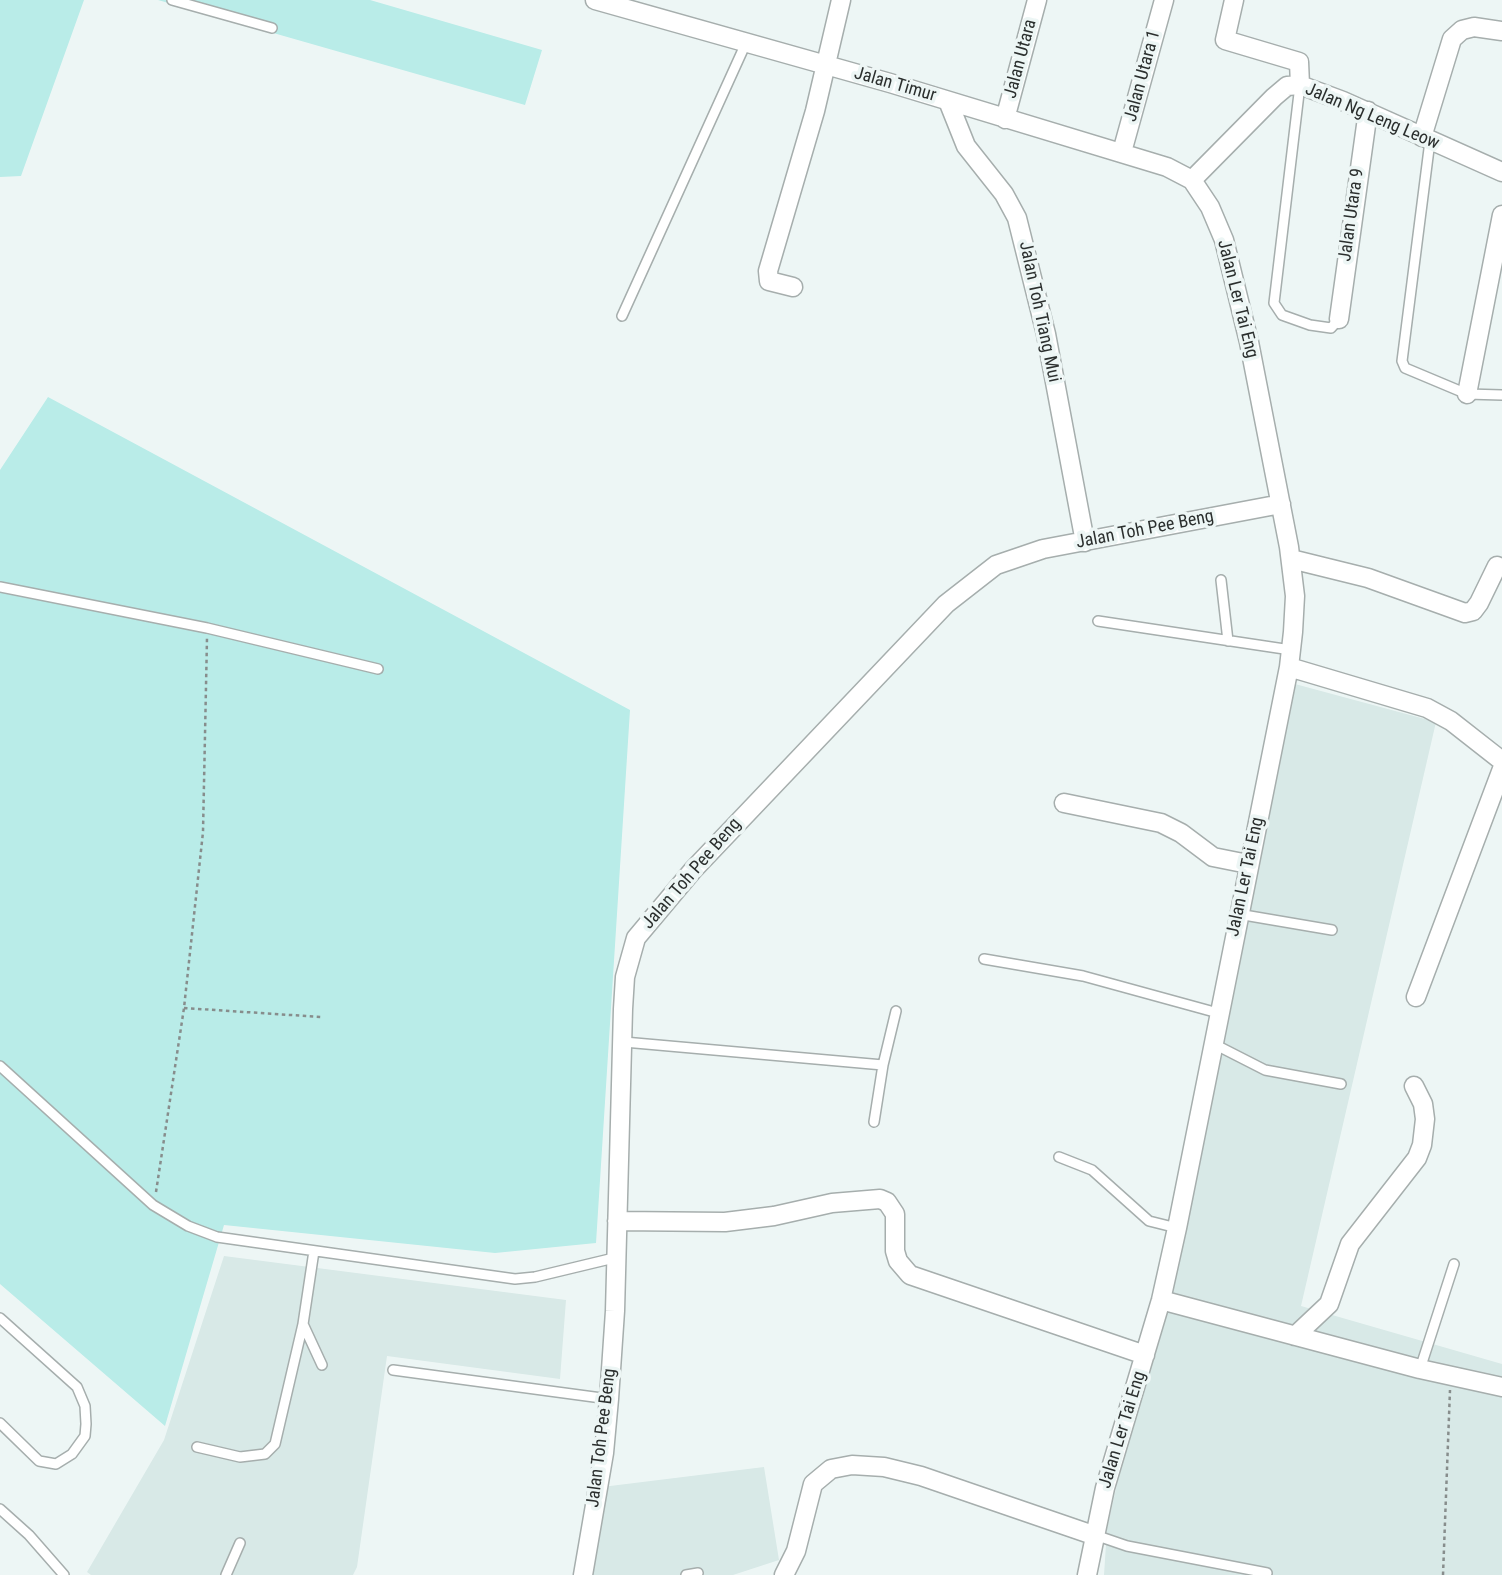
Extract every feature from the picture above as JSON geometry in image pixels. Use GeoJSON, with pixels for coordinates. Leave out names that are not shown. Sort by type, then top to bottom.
{"type":"FeatureCollection","features":[{"type":"Feature","properties":{"kind":"street","name":"Jalan Timur"},"geometry":{"type":"LineString","coordinates":[[595,0],[1122,152],[1167,167],[1192,180]]}},
{"type":"Feature","properties":{"kind":"street"},"geometry":{"type":"LineString","coordinates":[[793,288],[769,281],[768,271],[815,111],[823,64],[841,0]]}},
{"type":"Feature","properties":{"kind":"street","name":"Jalan Utara"},"geometry":{"type":"LineString","coordinates":[[1004,119],[1037,0]]}},
{"type":"Feature","properties":{"kind":"street","name":"Jalan Utara 1"},"geometry":{"type":"LineString","coordinates":[[1122,152],[1164,0]]}},
{"type":"Feature","properties":{"kind":"street"},"geometry":{"type":"LineString","coordinates":[[1234,0],[1225,40],[1299,62],[1300,85]]}},
{"type":"Feature","properties":{"kind":"street"},"geometry":{"type":"LineString","coordinates":[[1426,139],[1452,39],[1462,30],[1474,27],[1502,31]]}},
{"type":"Feature","properties":{"kind":"street","name":"Jalan Ng Leng Leow"},"geometry":{"type":"LineString","coordinates":[[1192,180],[1274,97],[1287,86],[1300,85],[1368,111],[1502,172]]}},
{"type":"Feature","properties":{"kind":"street","name":"Jalan Toh Tiang Mui"},"geometry":{"type":"LineString","coordinates":[[948,100],[966,146],[1012,207],[1023,236],[1046,334],[1086,542]]}},
{"type":"Feature","properties":{"kind":"street","name":"Jalan Utara 9"},"geometry":{"type":"LineString","coordinates":[[1339,319],[1368,111]]}},
{"type":"Feature","properties":{"kind":"street","name":"Jalan Ler Tai Eng"},"geometry":{"type":"LineString","coordinates":[[1087,1575],[1093,1535],[1161,1300],[1177,1228],[1290,659],[1295,596],[1281,504],[1234,275],[1210,207],[1192,180]]}},
{"type":"Feature","properties":{"kind":"street"},"geometry":{"type":"LineString","coordinates":[[1467,394],[1502,215]]}},
{"type":"Feature","properties":{"kind":"street","name":"Jalan Toh Pee Beng"},"geometry":{"type":"LineString","coordinates":[[583,1575],[604,1453],[609,1399],[615,1311],[614,1258],[624,998],[629,954],[636,939],[693,870],[946,604],[973,580],[1016,556],[1281,504]]}},
{"type":"Feature","properties":{"kind":"street"},"geometry":{"type":"LineString","coordinates":[[1291,559],[1368,578],[1465,613],[1473,611],[1479,603],[1497,566]]}},
{"type":"Feature","properties":{"kind":"street"},"geometry":{"type":"LineString","coordinates":[[1290,659],[1427,708],[1451,721],[1502,761]]}},
{"type":"Feature","properties":{"kind":"street"},"geometry":{"type":"LineString","coordinates":[[1416,997],[1502,769]]}},
{"type":"Feature","properties":{"kind":"street"},"geometry":{"type":"LineString","coordinates":[[1064,803],[1161,823],[1181,833],[1213,857],[1248,864]]}},
{"type":"Feature","properties":{"kind":"street"},"geometry":{"type":"LineString","coordinates":[[1295,1336],[1329,1304],[1354,1237],[1417,1158],[1422,1145],[1425,1119],[1423,1104],[1415,1086]]}},
{"type":"Feature","properties":{"kind":"street"},"geometry":{"type":"LineString","coordinates":[[617,1221],[725,1222],[774,1216],[832,1203],[880,1199],[887,1202],[895,1214],[895,1251],[898,1261],[911,1275],[1145,1355]]}},
{"type":"Feature","properties":{"kind":"street"},"geometry":{"type":"LineString","coordinates":[[1161,1300],[1420,1369],[1502,1387]]}},
{"type":"Feature","properties":{"kind":"street"},"geometry":{"type":"LineString","coordinates":[[784,1575],[796,1551],[813,1485],[831,1469],[852,1465],[884,1467],[921,1476],[1093,1535]]}},
{"type":"Feature","properties":{"kind":"lane"},"geometry":{"type":"LineString","coordinates":[[172,0],[272,27]]}},
{"type":"Feature","properties":{"kind":"lane"},"geometry":{"type":"LineString","coordinates":[[622,316],[746,43]]}},
{"type":"Feature","properties":{"kind":"lane"},"geometry":{"type":"LineString","coordinates":[[1300,85],[1274,303],[1282,315],[1310,325],[1331,328],[1339,319]]}},
{"type":"Feature","properties":{"kind":"lane"},"geometry":{"type":"LineString","coordinates":[[1426,139],[1402,361],[1405,368],[1467,394],[1502,395]]}},
{"type":"Feature","properties":{"kind":"lane"},"geometry":{"type":"LineString","coordinates":[[1221,580],[1228,641]]}},
{"type":"Feature","properties":{"kind":"lane"},"geometry":{"type":"LineString","coordinates":[[0,587],[207,628],[378,669]]}},
{"type":"Feature","properties":{"kind":"lane"},"geometry":{"type":"LineString","coordinates":[[1098,621],[1228,641],[1290,659]]}},
{"type":"Feature","properties":{"kind":"lane"},"geometry":{"type":"LineString","coordinates":[[1238,914],[1332,930]]}},
{"type":"Feature","properties":{"kind":"lane"},"geometry":{"type":"LineString","coordinates":[[984,959],[1095,979],[1218,1013]]}},
{"type":"Feature","properties":{"kind":"lane"},"geometry":{"type":"LineString","coordinates":[[874,1122],[883,1065],[896,1011]]}},
{"type":"Feature","properties":{"kind":"lane"},"geometry":{"type":"LineString","coordinates":[[624,1041],[883,1065]]}},
{"type":"Feature","properties":{"kind":"lane"},"geometry":{"type":"LineString","coordinates":[[1213,1043],[1265,1070],[1341,1084]]}},
{"type":"Feature","properties":{"kind":"lane"},"geometry":{"type":"LineString","coordinates":[[0,1066],[153,1206],[188,1226],[217,1237],[515,1279],[535,1277],[614,1258]]}},
{"type":"Feature","properties":{"kind":"lane"},"geometry":{"type":"LineString","coordinates":[[1059,1157],[1092,1170],[1149,1222],[1177,1228]]}},
{"type":"Feature","properties":{"kind":"lane"},"geometry":{"type":"LineString","coordinates":[[197,1447],[240,1457],[265,1454],[275,1444],[303,1324],[314,1251]]}},
{"type":"Feature","properties":{"kind":"lane"},"geometry":{"type":"LineString","coordinates":[[1420,1369],[1454,1264]]}},
{"type":"Feature","properties":{"kind":"lane"},"geometry":{"type":"LineString","coordinates":[[0,1318],[77,1387],[85,1406],[86,1424],[85,1436],[72,1454],[56,1464],[39,1461],[0,1423]]}},
{"type":"Feature","properties":{"kind":"lane"},"geometry":{"type":"LineString","coordinates":[[303,1324],[322,1365]]}},
{"type":"Feature","properties":{"kind":"lane"},"geometry":{"type":"LineString","coordinates":[[393,1370],[609,1399]]}},
{"type":"Feature","properties":{"kind":"lane"},"geometry":{"type":"LineString","coordinates":[[0,1509],[29,1535],[64,1575]]}},
{"type":"Feature","properties":{"kind":"lane"},"geometry":{"type":"LineString","coordinates":[[1093,1535],[1127,1546],[1267,1573]]}},
{"type":"Feature","properties":{"kind":"lane"},"geometry":{"type":"LineString","coordinates":[[226,1575],[240,1543]]}},
{"type":"Feature","properties":{"kind":"lane"},"geometry":{"type":"LineString","coordinates":[[686,1575],[698,1573]]}},
{"type":"Feature","properties":{"kind":"path"},"geometry":{"type":"LineString","coordinates":[[153,1206],[184,1008],[203,832],[207,628]]}},
{"type":"Feature","properties":{"kind":"path"},"geometry":{"type":"LineString","coordinates":[[184,1008],[321,1017]]}},
{"type":"Feature","properties":{"kind":"path"},"geometry":{"type":"LineString","coordinates":[[1443,1575],[1450,1376]]}},
{"type":"Feature","properties":{"kind":"shaded area"},"geometry":{"type":"Polygon","coordinates":[[[0,0],[84,0],[21,176],[0,177],[0,0]]]}},
{"type":"Feature","properties":{"kind":"shaded area"},"geometry":{"type":"Polygon","coordinates":[[[158,0],[370,0],[542,50],[525,105],[158,0]]]}},
{"type":"Feature","properties":{"kind":"shaded area"},"geometry":{"type":"Polygon","coordinates":[[[48,397],[630,710],[596,1243],[495,1253],[224,1225],[165,1426],[0,1284],[0,470],[48,397]]]}},
{"type":"Feature","properties":{"kind":"shaded area"},"geometry":{"type":"Polygon","coordinates":[[[1295,684],[1436,722],[1301,1306],[1502,1364],[1502,1575],[1104,1575],[1107,1529],[1295,684]]]}},
{"type":"Feature","properties":{"kind":"shaded area"},"geometry":{"type":"Polygon","coordinates":[[[224,1256],[566,1300],[560,1379],[387,1356],[357,1567],[353,1575],[91,1575],[87,1572],[164,1440],[224,1256]]]}},
{"type":"Feature","properties":{"kind":"shaded area"},"geometry":{"type":"Polygon","coordinates":[[[764,1467],[779,1560],[733,1575],[592,1575],[602,1487],[764,1467]]]}}]}
